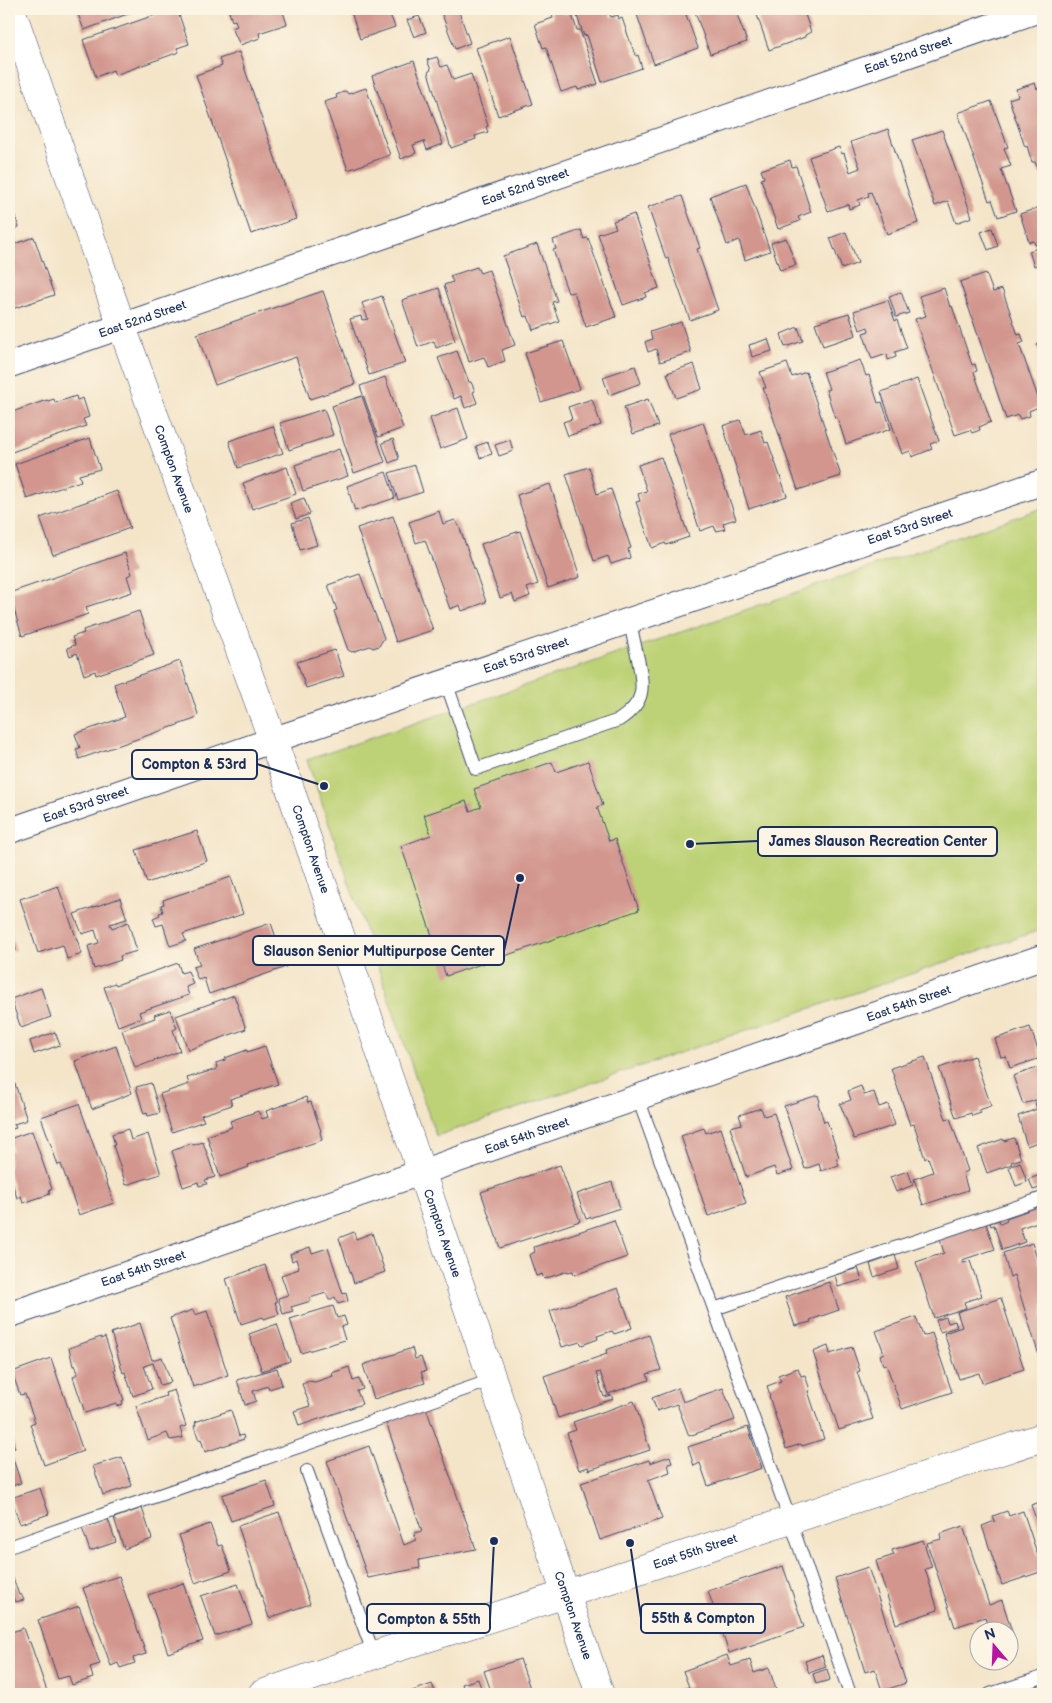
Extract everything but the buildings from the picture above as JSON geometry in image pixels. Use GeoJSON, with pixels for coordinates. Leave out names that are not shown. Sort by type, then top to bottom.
{"type":"FeatureCollection","features":[{"type":"Feature","properties":{"kind":"main road","name":"Compton Avenue"},"geometry":{"type":"LineString","coordinates":[[11,9],[122,327],[273,740],[600,1694]]}},
{"type":"Feature","properties":{"kind":"main road","name":"East 55th Street"},"geometry":{"type":"LineString","coordinates":[[262,1694],[1043,1437]]}},
{"type":"Feature","properties":{"kind":"street","name":"East 52nd Street"},"geometry":{"type":"LineString","coordinates":[[9,365],[1041,9]]}},
{"type":"Feature","properties":{"kind":"street","name":"East 53rd Street"},"geometry":{"type":"LineString","coordinates":[[9,831],[273,740],[1043,482]]}},
{"type":"Feature","properties":{"kind":"street","name":"East 54th Street"},"geometry":{"type":"LineString","coordinates":[[9,1315],[1043,957]]}},
{"type":"Feature","properties":{"kind":"lane"},"geometry":{"type":"LineString","coordinates":[[446,682],[476,769],[619,720],[630,713],[637,706],[642,694],[643,682],[630,621]]}},
{"type":"Feature","properties":{"kind":"lane"},"geometry":{"type":"LineString","coordinates":[[638,1098],[790,1520],[850,1694]]}},
{"type":"Feature","properties":{"kind":"lane"},"geometry":{"type":"LineString","coordinates":[[714,1309],[1043,1198]]}},
{"type":"Feature","properties":{"kind":"lane"},"geometry":{"type":"LineString","coordinates":[[9,1547],[492,1380]]}},
{"type":"Feature","properties":{"kind":"lane"},"geometry":{"type":"LineString","coordinates":[[307,1471],[374,1656]]}},
{"type":"Feature","properties":{"kind":"lane"},"geometry":{"type":"LineString","coordinates":[[990,1694],[1043,1676]]}},
{"type":"Feature","properties":{"kind":"green space"},"geometry":{"type":"Polygon","coordinates":[[[1043,508],[1043,929],[436,1136],[307,760],[1043,508]]]}},
{"type":"Feature","properties":{"kind":"place","name":"Compton & 53rd"},"geometry":{"type":"Point","coordinates":[324,786]}},
{"type":"Feature","properties":{"kind":"place","name":"James Slauson Recreation Center"},"geometry":{"type":"Point","coordinates":[690,844]}},
{"type":"Feature","properties":{"kind":"place","name":"Slauson Senior Multipurpose Center"},"geometry":{"type":"Point","coordinates":[520,878]}},
{"type":"Feature","properties":{"kind":"place","name":"Compton & 55th"},"geometry":{"type":"Point","coordinates":[494,1541]}},
{"type":"Feature","properties":{"kind":"place","name":"55th & Compton"},"geometry":{"type":"Point","coordinates":[630,1543]}}]}
